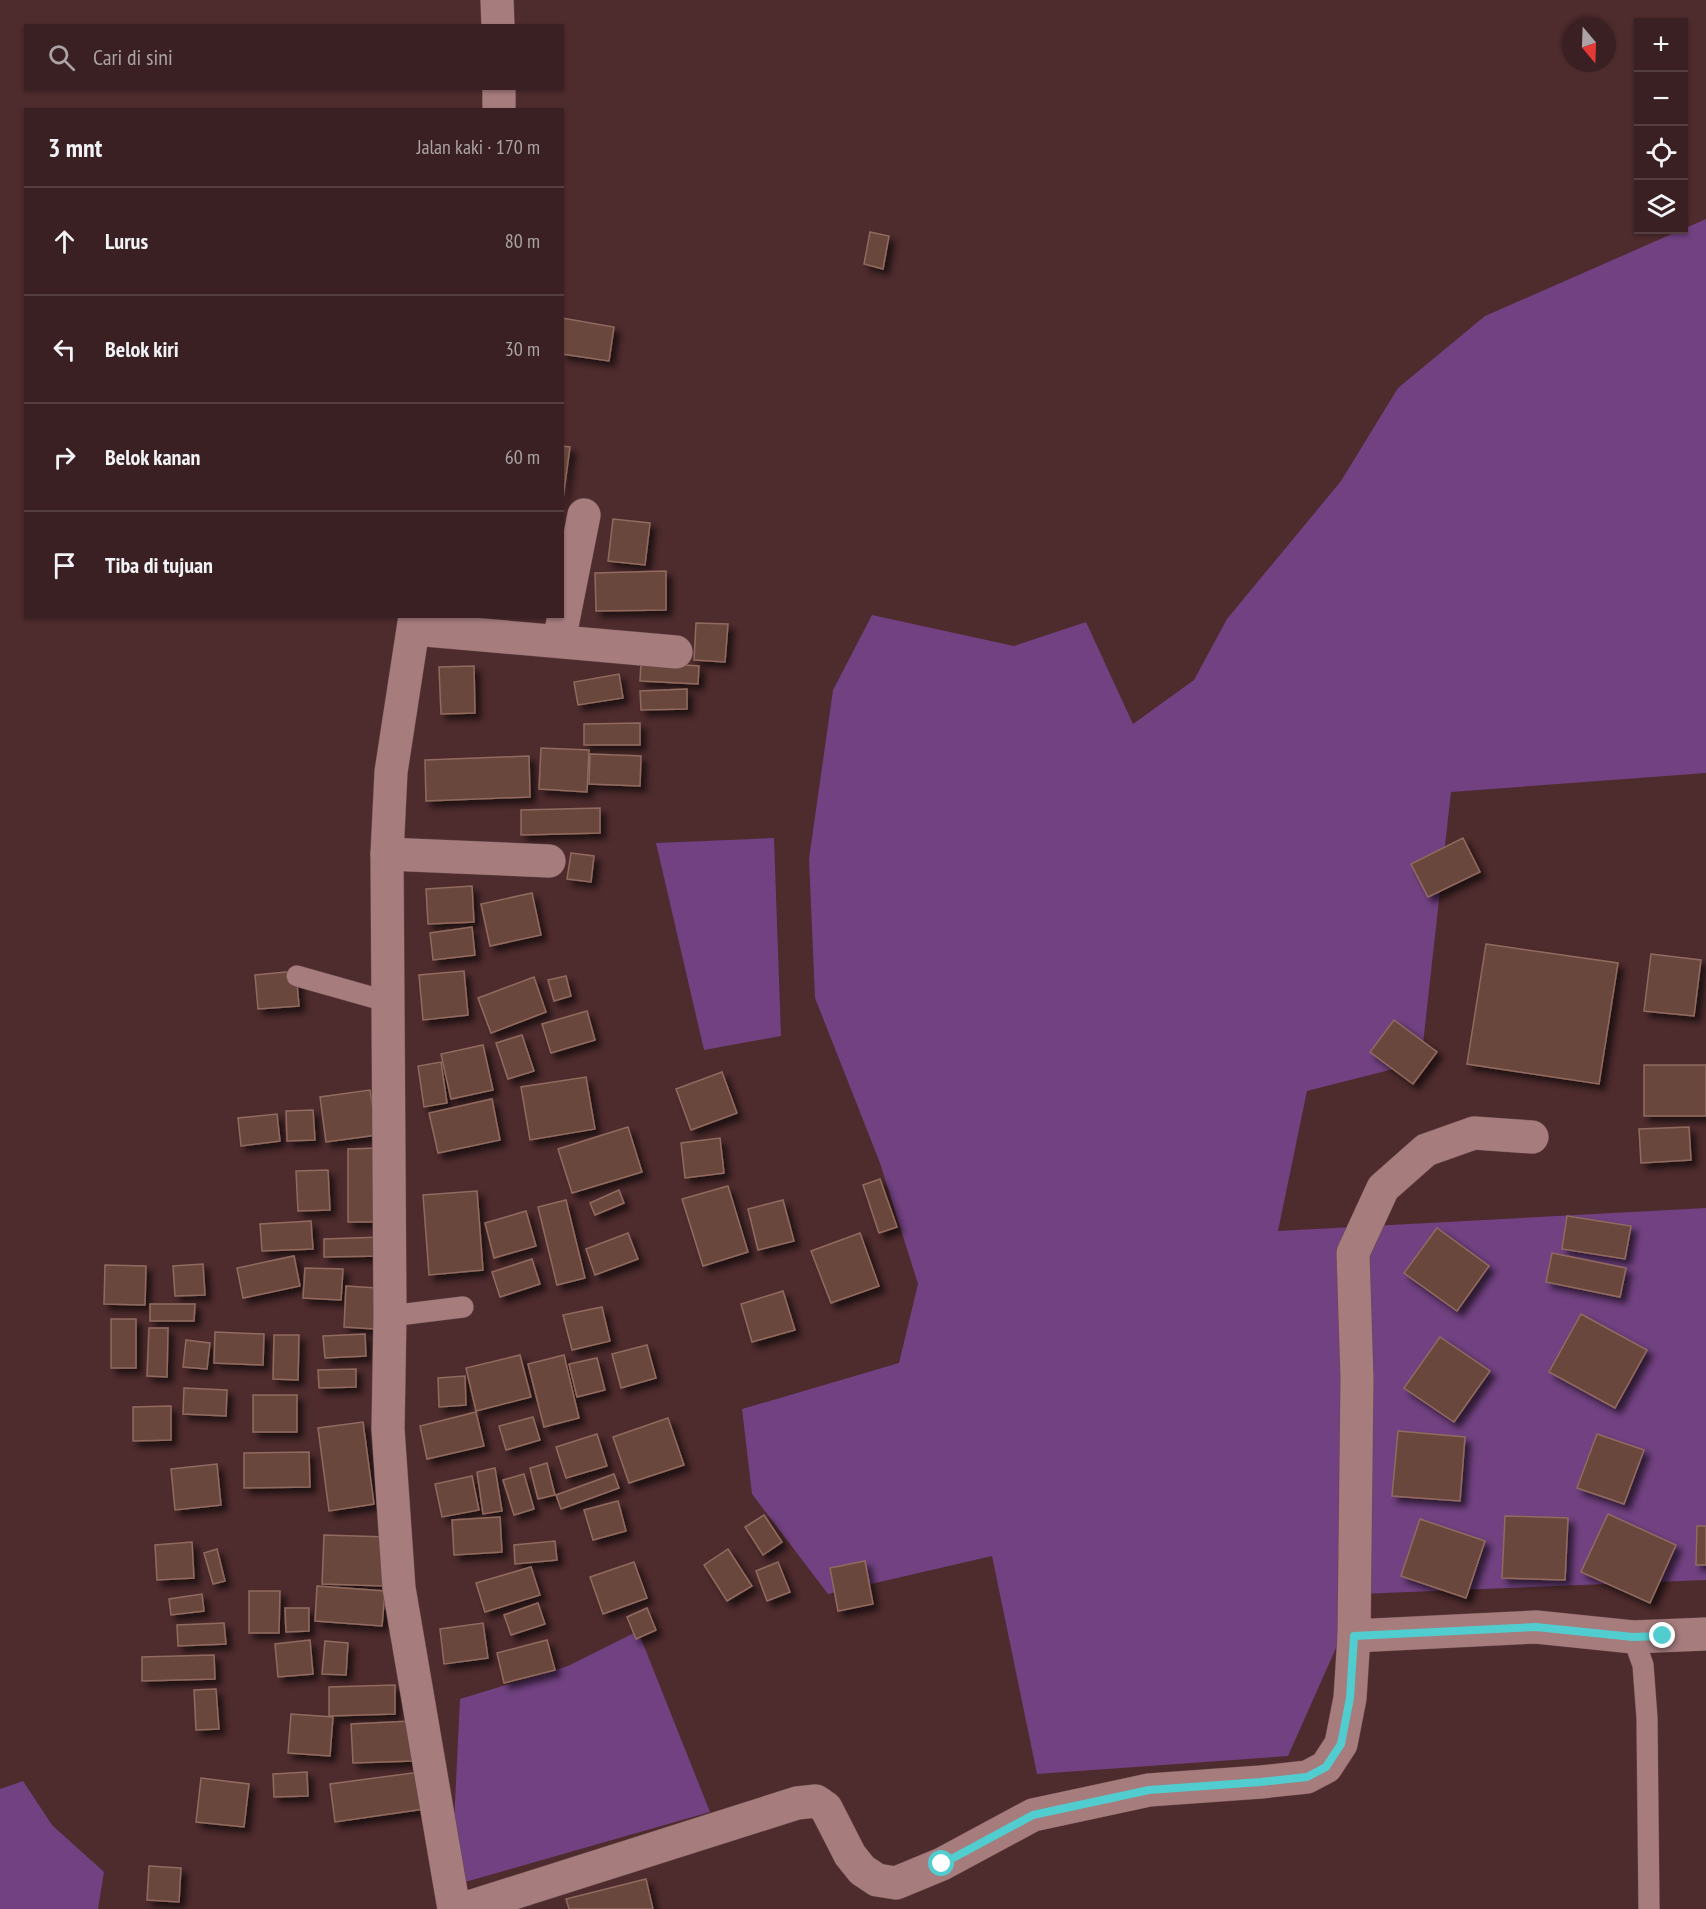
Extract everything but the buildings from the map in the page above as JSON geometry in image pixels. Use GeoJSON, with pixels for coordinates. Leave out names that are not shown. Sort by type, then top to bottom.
{"type":"FeatureCollection","features":[{"type":"Feature","properties":{"kind":"street"},"geometry":{"type":"LineString","coordinates":[[497,0],[498,24]]}},
{"type":"Feature","properties":{"kind":"street"},"geometry":{"type":"LineString","coordinates":[[498,90],[499,108]]}},
{"type":"Feature","properties":{"kind":"street"},"geometry":{"type":"LineString","coordinates":[[564,616],[584,515]]}},
{"type":"Feature","properties":{"kind":"street"},"geometry":{"type":"LineString","coordinates":[[559,641],[564,618]]}},
{"type":"Feature","properties":{"kind":"street"},"geometry":{"type":"LineString","coordinates":[[454,1909],[399,1588],[388,1429],[390,1316],[387,854],[391,772],[415,623],[559,641],[676,652]]}},
{"type":"Feature","properties":{"kind":"street"},"geometry":{"type":"LineString","coordinates":[[387,854],[549,861]]}},
{"type":"Feature","properties":{"kind":"street"},"geometry":{"type":"LineString","coordinates":[[462,1909],[797,1803],[816,1801],[826,1808],[850,1855],[862,1870],[877,1880],[896,1882],[942,1864],[1033,1815],[1149,1790],[1307,1777],[1326,1767],[1341,1744],[1350,1698],[1354,1636],[1357,1378],[1353,1253],[1383,1188],[1426,1150],[1474,1133],[1532,1137]]}},
{"type":"Feature","properties":{"kind":"street"},"geometry":{"type":"LineString","coordinates":[[1354,1636],[1536,1627],[1633,1637],[1706,1634]]}},
{"type":"Feature","properties":{"kind":"lane"},"geometry":{"type":"LineString","coordinates":[[297,976],[388,1002]]}},
{"type":"Feature","properties":{"kind":"lane"},"geometry":{"type":"LineString","coordinates":[[390,1316],[462,1307]]}},
{"type":"Feature","properties":{"kind":"lane"},"geometry":{"type":"LineString","coordinates":[[1633,1637],[1643,1665],[1646,1707],[1649,1909]]}},
{"type":"Feature","properties":{"kind":"shaded area"},"geometry":{"type":"Polygon","coordinates":[[[1706,219],[1706,773],[1451,792],[1421,1062],[1307,1091],[1278,1231],[1706,1208],[1706,1580],[1360,1594],[1288,1756],[1037,1774],[992,1556],[828,1594],[752,1494],[742,1409],[899,1363],[918,1284],[880,1163],[815,998],[809,859],[833,690],[872,615],[1014,646],[1086,622],[1133,724],[1194,680],[1227,619],[1341,481],[1398,388],[1485,316],[1672,234],[1688,234],[1688,227],[1706,219]]]}},
{"type":"Feature","properties":{"kind":"shaded area"},"geometry":{"type":"Polygon","coordinates":[[[774,838],[781,1036],[704,1050],[656,843],[774,838]]]}},
{"type":"Feature","properties":{"kind":"shaded area"},"geometry":{"type":"Polygon","coordinates":[[[638,1631],[710,1812],[451,1886],[460,1699],[568,1666],[638,1631]]]}},
{"type":"Feature","properties":{"kind":"shaded area"},"geometry":{"type":"Polygon","coordinates":[[[23,1781],[52,1825],[104,1872],[98,1909],[0,1909],[0,1789],[23,1781]]]}},
{"type":"Feature","properties":{"kind":"route"},"geometry":{"type":"LineString","coordinates":[[942,1864],[1033,1815],[1149,1790],[1307,1777],[1326,1767],[1341,1744],[1350,1698],[1354,1636],[1536,1627],[1633,1637],[1663,1636]]}}]}
